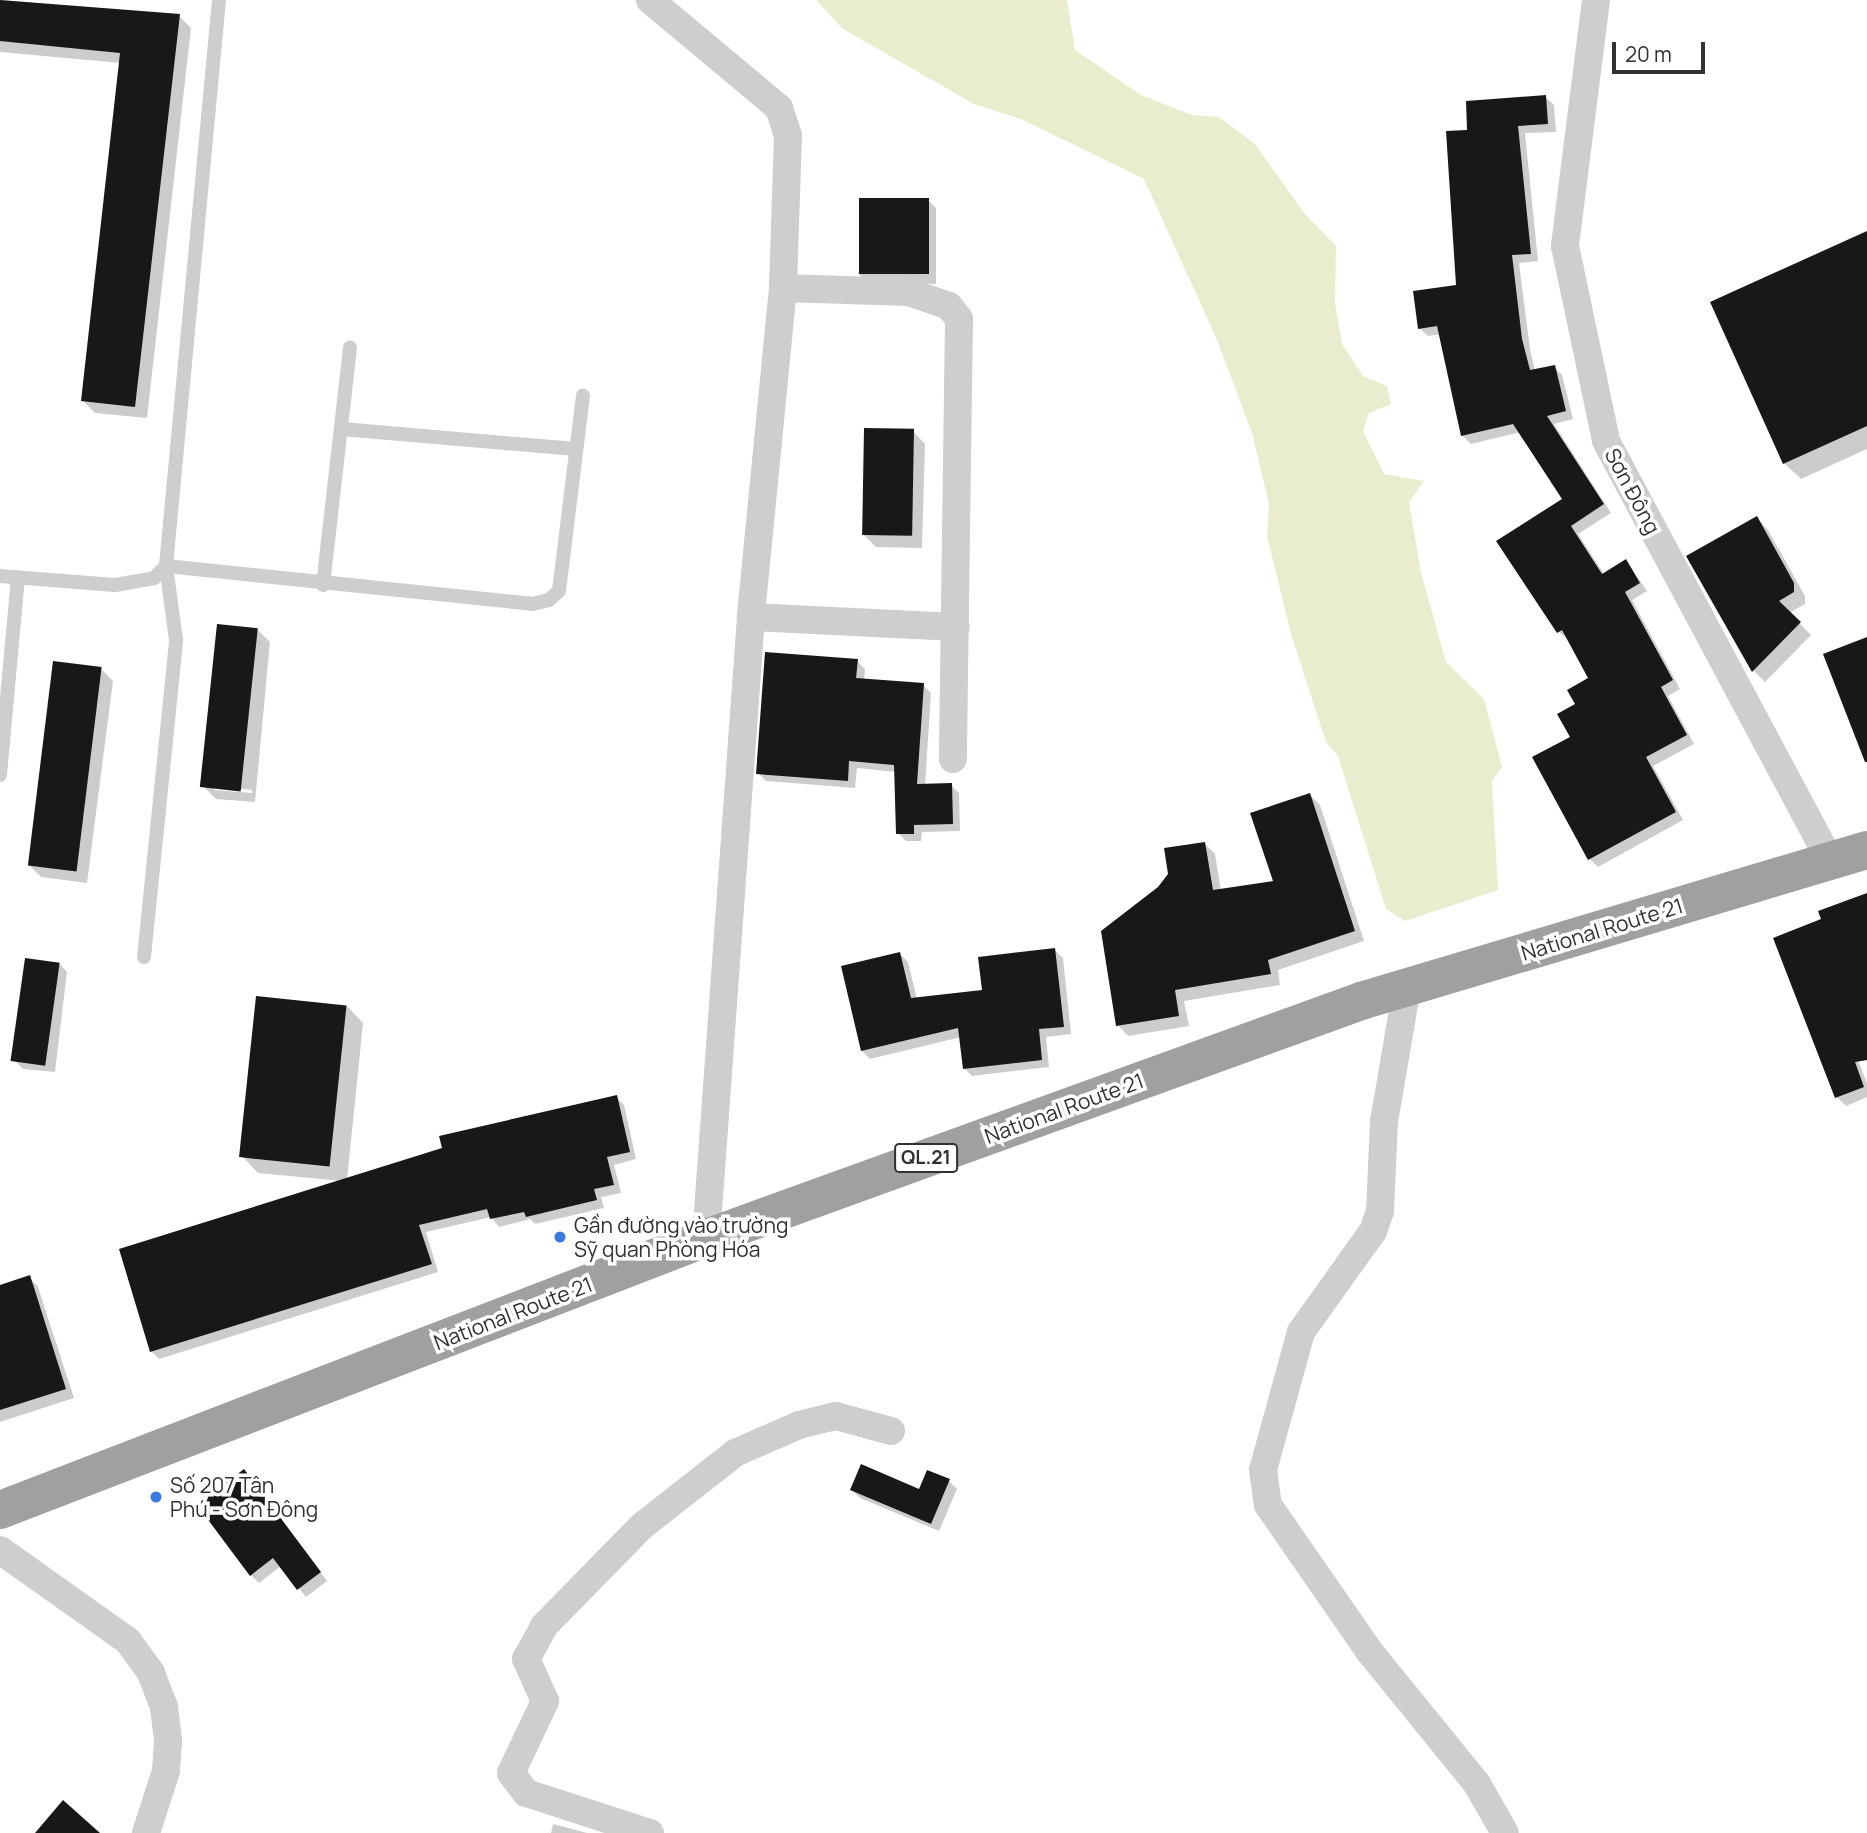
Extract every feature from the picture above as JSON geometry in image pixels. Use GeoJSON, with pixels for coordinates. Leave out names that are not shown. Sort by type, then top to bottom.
{"type":"FeatureCollection","features":[{"type":"Feature","properties":{"kind":"highway","name":"National Route 21"},"geometry":{"type":"LineString","coordinates":[[0,1510],[706,1238],[1406,987],[1867,850]]}},
{"type":"Feature","properties":{"kind":"street"},"geometry":{"type":"LineString","coordinates":[[650,0],[779,107],[785,119],[783,288],[751,617],[706,1238]]}},
{"type":"Feature","properties":{"kind":"street","name":"Sơn Đông"},"geometry":{"type":"LineString","coordinates":[[1596,0],[1565,246],[1606,442],[1830,861]]}},
{"type":"Feature","properties":{"kind":"street"},"geometry":{"type":"LineString","coordinates":[[783,288],[909,292],[949,306],[959,319],[953,759]]}},
{"type":"Feature","properties":{"kind":"street"},"geometry":{"type":"LineString","coordinates":[[751,617],[956,627]]}},
{"type":"Feature","properties":{"kind":"street"},"geometry":{"type":"LineString","coordinates":[[1406,987],[1384,1121],[1380,1211],[1373,1231],[1301,1332],[1263,1470],[1268,1505],[1368,1651],[1477,1784],[1505,1833]]}},
{"type":"Feature","properties":{"kind":"street"},"geometry":{"type":"LineString","coordinates":[[650,1833],[526,1793],[511,1773],[545,1701],[526,1659],[544,1626],[642,1526],[734,1453],[799,1425],[836,1416],[891,1431]]}},
{"type":"Feature","properties":{"kind":"street"},"geometry":{"type":"LineString","coordinates":[[0,1550],[128,1641],[151,1673],[163,1707],[168,1741],[166,1771],[146,1833]]}},
{"type":"Feature","properties":{"kind":"lane"},"geometry":{"type":"LineString","coordinates":[[144,957],[176,640],[166,566],[219,0]]}},
{"type":"Feature","properties":{"kind":"lane"},"geometry":{"type":"LineString","coordinates":[[323,585],[349,348]]}},
{"type":"Feature","properties":{"kind":"lane"},"geometry":{"type":"LineString","coordinates":[[166,566],[323,585],[532,604],[549,600],[559,592],[583,395]]}},
{"type":"Feature","properties":{"kind":"lane"},"geometry":{"type":"LineString","coordinates":[[342,429],[576,449]]}},
{"type":"Feature","properties":{"kind":"lane"},"geometry":{"type":"LineString","coordinates":[[0,576],[115,585],[154,578],[166,566]]}},
{"type":"Feature","properties":{"kind":"lane"},"geometry":{"type":"LineString","coordinates":[[0,775],[18,578]]}},
{"type":"Feature","properties":{"kind":"shaded area"},"geometry":{"type":"Polygon","coordinates":[[[816,0],[1067,0],[1075,50],[1141,95],[1192,115],[1219,117],[1255,144],[1304,213],[1336,246],[1335,303],[1342,344],[1363,376],[1387,386],[1391,404],[1369,413],[1363,431],[1384,474],[1424,481],[1409,502],[1421,573],[1446,662],[1484,699],[1502,767],[1492,781],[1498,890],[1405,921],[1386,909],[1338,756],[1326,742],[1291,634],[1267,536],[1269,504],[1252,433],[1218,342],[1144,179],[1021,119],[974,104],[843,29],[816,0]]]}},
{"type":"Feature","properties":{"kind":"building"},"geometry":{"type":"Polygon","coordinates":[[[0,0],[180,14],[135,407],[81,401],[120,53],[0,41],[0,0]]]}},
{"type":"Feature","properties":{"kind":"building"},"geometry":{"type":"Polygon","coordinates":[[[1546,95],[1548,124],[1518,126],[1531,254],[1512,255],[1522,339],[1530,370],[1555,365],[1566,411],[1547,416],[1604,504],[1571,526],[1602,574],[1626,559],[1640,583],[1625,592],[1673,680],[1661,687],[1687,735],[1646,757],[1676,812],[1588,860],[1532,757],[1570,737],[1557,714],[1575,704],[1567,690],[1588,678],[1562,630],[1557,633],[1496,541],[1562,499],[1513,424],[1461,436],[1437,326],[1418,329],[1413,291],[1456,285],[1446,131],[1467,130],[1466,101],[1546,95]]]}},
{"type":"Feature","properties":{"kind":"building"},"geometry":{"type":"Polygon","coordinates":[[[859,198],[929,198],[929,274],[859,274],[859,198]]]}},
{"type":"Feature","properties":{"kind":"building"},"geometry":{"type":"Polygon","coordinates":[[[1867,231],[1867,426],[1783,464],[1710,302],[1867,231]]]}},
{"type":"Feature","properties":{"kind":"building"},"geometry":{"type":"Polygon","coordinates":[[[864,428],[914,429],[912,536],[862,535],[864,428]]]}},
{"type":"Feature","properties":{"kind":"building"},"geometry":{"type":"Polygon","coordinates":[[[1757,516],[1794,583],[1794,592],[1779,601],[1801,622],[1752,672],[1686,556],[1757,516]]]}},
{"type":"Feature","properties":{"kind":"building"},"geometry":{"type":"Polygon","coordinates":[[[217,624],[258,628],[241,791],[200,787],[217,624]]]}},
{"type":"Feature","properties":{"kind":"building"},"geometry":{"type":"Polygon","coordinates":[[[1867,637],[1867,762],[1865,762],[1823,654],[1867,637]]]}},
{"type":"Feature","properties":{"kind":"building"},"geometry":{"type":"Polygon","coordinates":[[[765,652],[858,659],[856,678],[924,683],[917,784],[952,783],[953,824],[914,825],[914,834],[896,834],[894,765],[849,761],[848,781],[756,774],[765,652]]]}},
{"type":"Feature","properties":{"kind":"building"},"geometry":{"type":"Polygon","coordinates":[[[53,661],[102,667],[77,871],[28,865],[53,661]]]}},
{"type":"Feature","properties":{"kind":"building"},"geometry":{"type":"Polygon","coordinates":[[[1310,793],[1355,931],[1268,960],[1271,974],[1175,990],[1179,1016],[1116,1026],[1101,931],[1158,887],[1168,874],[1164,848],[1205,842],[1213,890],[1273,881],[1250,813],[1310,793]]]}},
{"type":"Feature","properties":{"kind":"building"},"geometry":{"type":"Polygon","coordinates":[[[1867,893],[1867,1060],[1855,1062],[1864,1087],[1835,1098],[1773,938],[1821,919],[1818,911],[1867,893]]]}},
{"type":"Feature","properties":{"kind":"building"},"geometry":{"type":"Polygon","coordinates":[[[1055,948],[1064,1027],[1039,1029],[1042,1060],[963,1069],[958,1028],[861,1051],[841,966],[900,952],[911,998],[982,990],[978,957],[1055,948]]]}},
{"type":"Feature","properties":{"kind":"building"},"geometry":{"type":"Polygon","coordinates":[[[25,958],[60,963],[45,1066],[11,1061],[25,958]]]}},
{"type":"Feature","properties":{"kind":"building"},"geometry":{"type":"Polygon","coordinates":[[[256,996],[347,1006],[330,1167],[239,1157],[256,996]]]}},
{"type":"Feature","properties":{"kind":"building"},"geometry":{"type":"Polygon","coordinates":[[[617,1095],[630,1152],[607,1157],[614,1185],[594,1189],[597,1200],[526,1217],[524,1212],[490,1219],[487,1209],[419,1225],[432,1264],[150,1352],[119,1249],[442,1148],[439,1136],[617,1095]]]}},
{"type":"Feature","properties":{"kind":"building"},"geometry":{"type":"Polygon","coordinates":[[[30,1275],[66,1389],[0,1410],[0,1285],[30,1275]]]}},
{"type":"Feature","properties":{"kind":"building"},"geometry":{"type":"Polygon","coordinates":[[[861,1464],[919,1489],[927,1470],[950,1479],[931,1524],[850,1490],[861,1464]]]}},
{"type":"Feature","properties":{"kind":"building"},"geometry":{"type":"Polygon","coordinates":[[[244,1469],[321,1572],[297,1590],[273,1558],[250,1576],[197,1505],[244,1469]]]}},
{"type":"Feature","properties":{"kind":"building"},"geometry":{"type":"Polygon","coordinates":[[[63,1800],[100,1833],[35,1833],[63,1800]]]}},
{"type":"Feature","properties":{"kind":"place","name":"Gần đường vào trường Sỹ quan Phòng Hóa"},"geometry":{"type":"Point","coordinates":[560,1237]}},
{"type":"Feature","properties":{"kind":"place","name":"Số 207 Tân Phú - Sơn Đông"},"geometry":{"type":"Point","coordinates":[156,1497]}}]}
